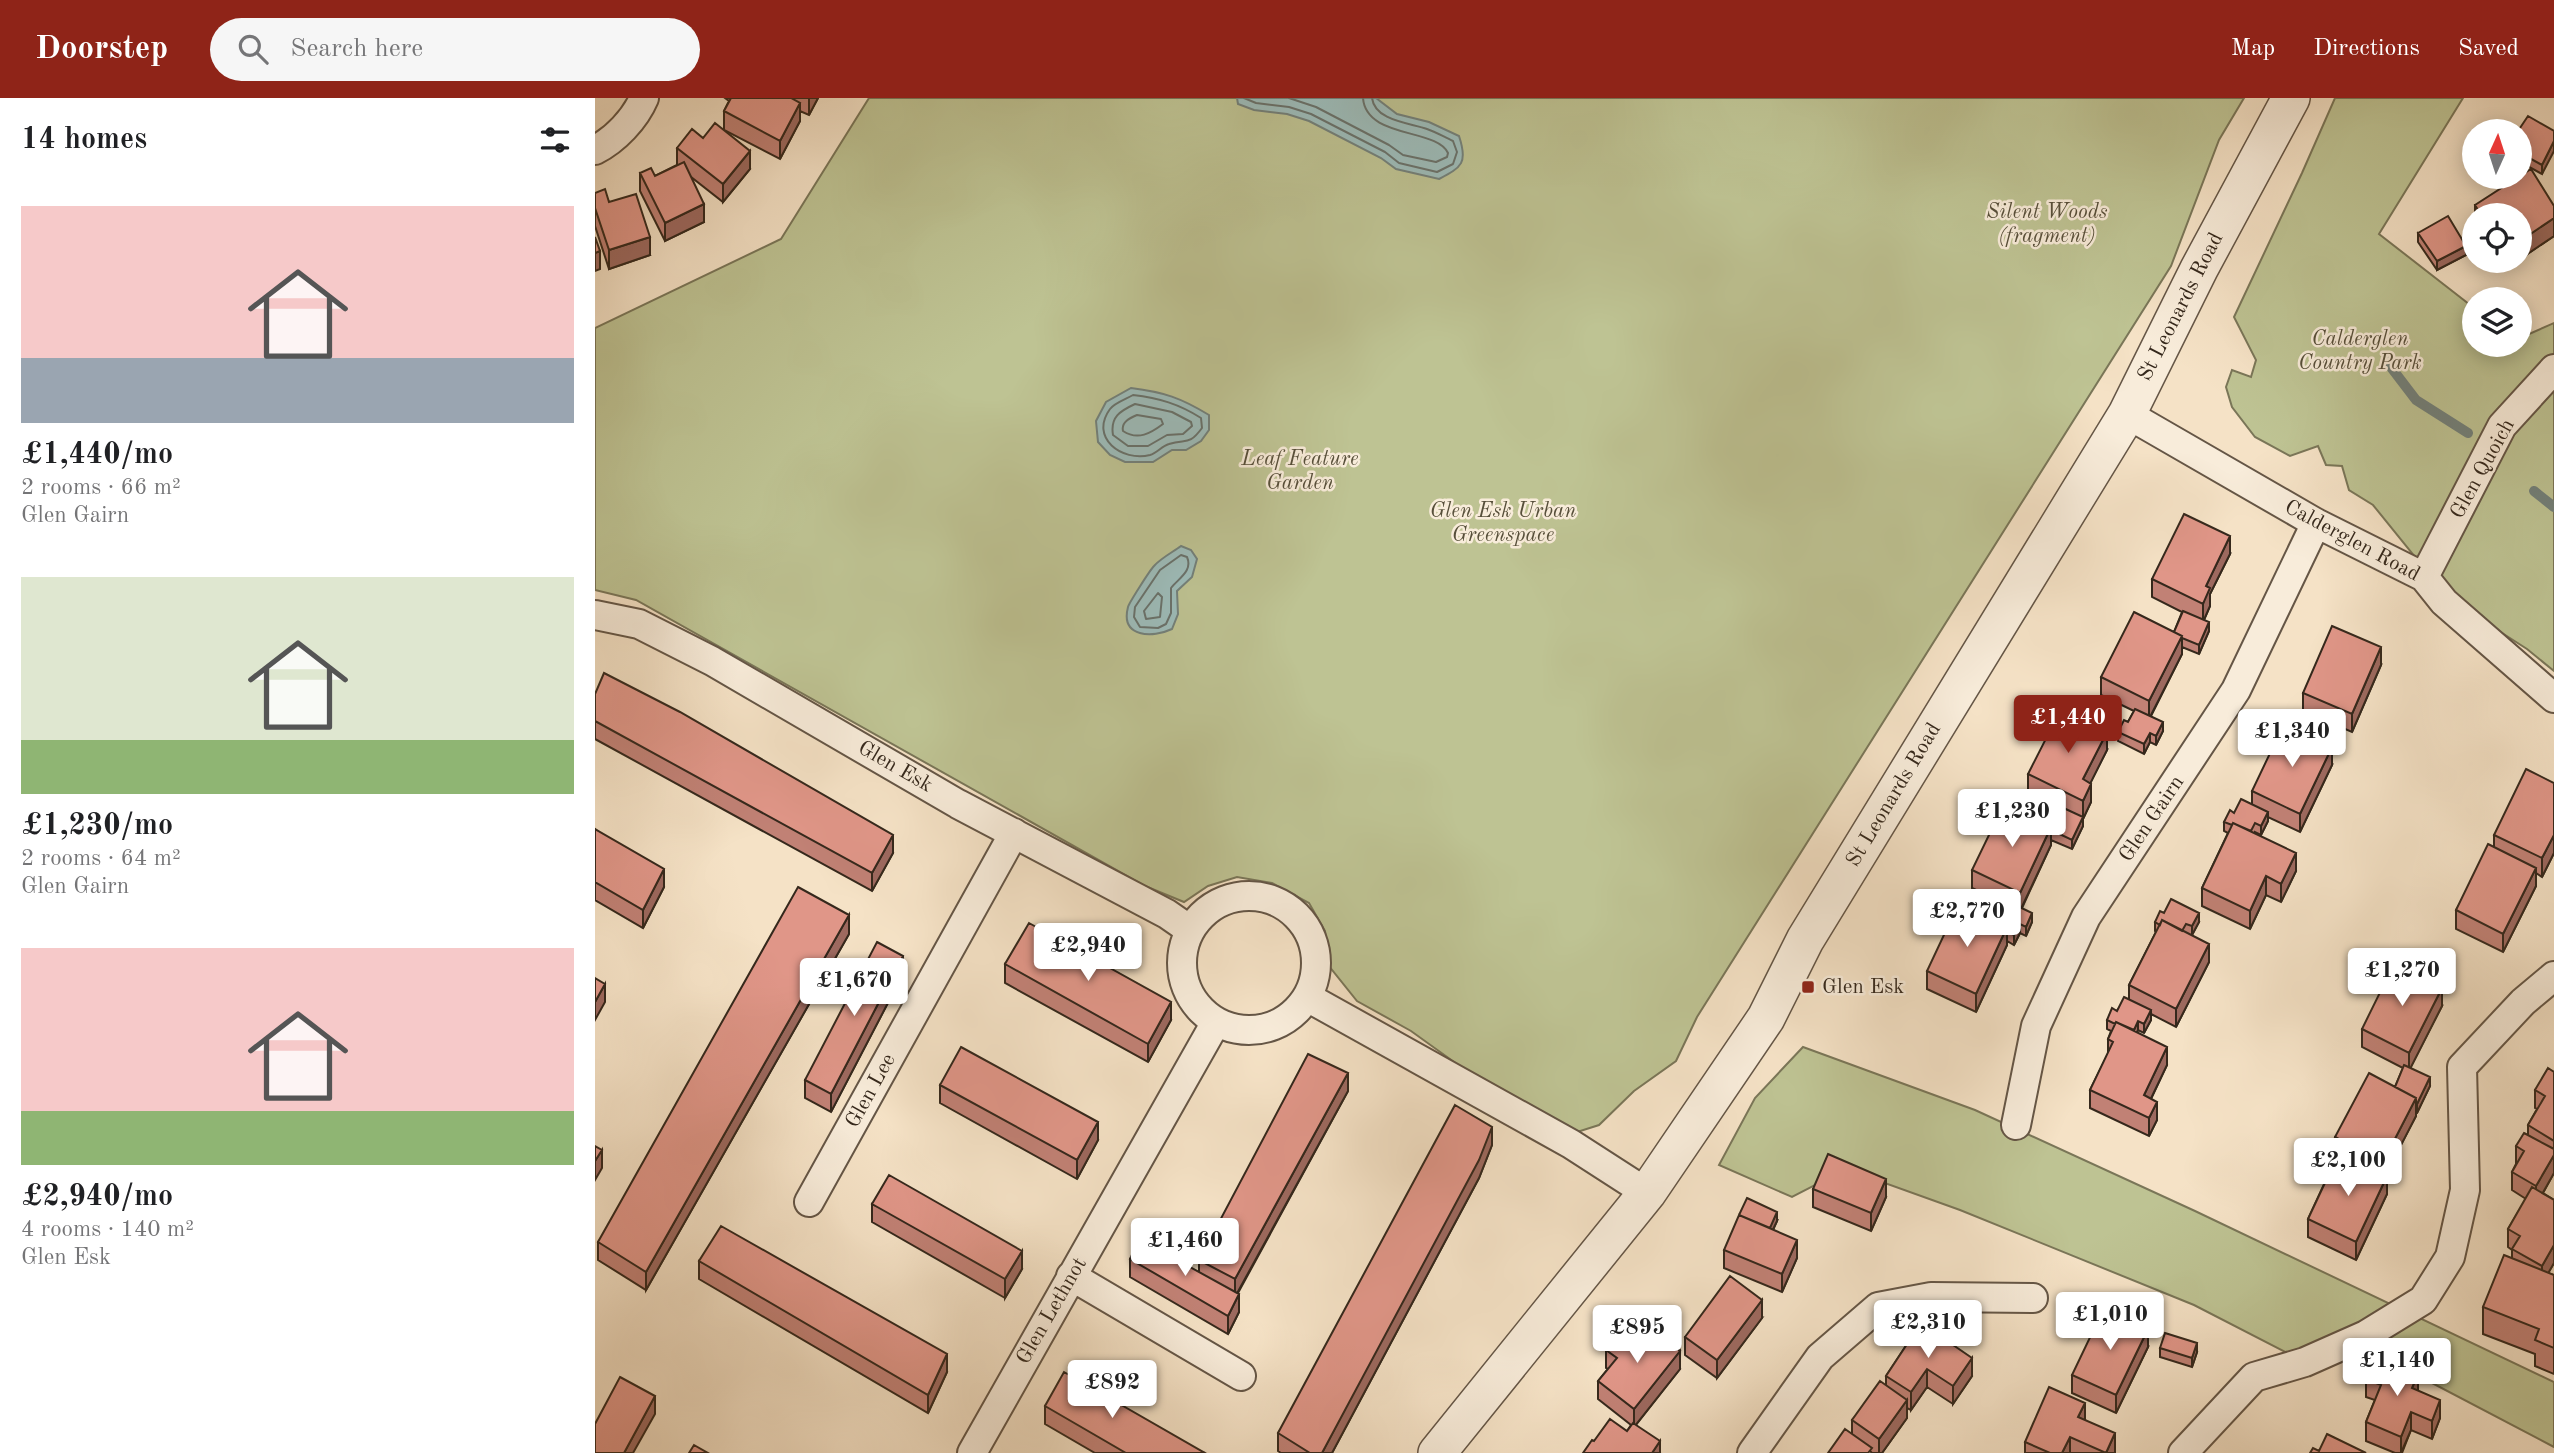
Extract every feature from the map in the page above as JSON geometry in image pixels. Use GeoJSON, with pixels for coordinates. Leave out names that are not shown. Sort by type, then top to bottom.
{"type":"FeatureCollection","features":[{"type":"Feature","properties":{"kind":"street"},"geometry":{"type":"LineString","coordinates":[[595,150],[605,145],[638,113],[644,98]]}},
{"type":"Feature","properties":{"kind":"street","name":"St Leonards Road"},"geometry":{"type":"LineString","coordinates":[[1437,1453],[1647,1193],[1766,1018],[1805,940],[2127,414],[2199,269],[2291,98]]}},
{"type":"Feature","properties":{"kind":"street","name":"Glen Quoich"},"geometry":{"type":"LineString","coordinates":[[2424,577],[2502,426],[2554,369]]}},
{"type":"Feature","properties":{"kind":"street","name":"Calderglen Road"},"geometry":{"type":"LineString","coordinates":[[2127,414],[2316,523],[2424,577],[2444,602],[2554,698]]}},
{"type":"Feature","properties":{"kind":"street","name":"Glen Gairn"},"geometry":{"type":"LineString","coordinates":[[2016,1125],[2036,1026],[2086,917],[2236,690],[2316,523]]}},
{"type":"Feature","properties":{"kind":"street","name":"Glen Esk"},"geometry":{"type":"LineString","coordinates":[[595,615],[639,624],[712,661],[958,804],[1167,914],[1190,930]]}},
{"type":"Feature","properties":{"kind":"street","name":"Glen Lee"},"geometry":{"type":"LineString","coordinates":[[809,1202],[1014,833]]}},
{"type":"Feature","properties":{"kind":"street"},"geometry":{"type":"LineString","coordinates":[[1241,897],[1261,897],[1281,905],[1298,918],[1310,935],[1316,956],[1315,977],[1307,997],[1294,1014],[1276,1025],[1240,1030],[1216,1022],[1200,1010],[1183,979],[1181,962],[1190,930],[1203,914],[1221,902],[1241,897]]}},
{"type":"Feature","properties":{"kind":"street"},"geometry":{"type":"LineString","coordinates":[[2183,1453],[2254,1377],[2305,1362],[2366,1335],[2423,1300],[2450,1257],[2465,1190],[2462,1067],[2523,1002],[2554,976]]}},
{"type":"Feature","properties":{"kind":"street"},"geometry":{"type":"LineString","coordinates":[[1307,997],[1571,1144],[1647,1193]]}},
{"type":"Feature","properties":{"kind":"street","name":"Glen Lethnot"},"geometry":{"type":"LineString","coordinates":[[972,1453],[1216,1022]]}},
{"type":"Feature","properties":{"kind":"street"},"geometry":{"type":"LineString","coordinates":[[1071,1276],[1241,1376]]}},
{"type":"Feature","properties":{"kind":"street"},"geometry":{"type":"LineString","coordinates":[[1752,1453],[1821,1357],[1878,1307],[1931,1297],[2033,1298]]}},
{"type":"Feature","properties":{"kind":"green space","name":"Glen Esk Urban Greenspace"},"geometry":{"type":"Polygon","coordinates":[[[869,98],[2244,98],[2219,140],[2171,266],[1697,1017],[1676,1061],[1634,1091],[1599,1125],[1571,1134],[1468,1072],[1411,1031],[1357,1001],[1329,966],[1325,931],[1309,903],[1272,883],[1237,877],[1208,886],[1184,902],[1145,886],[636,600],[595,590],[595,328],[781,239],[869,98]]]}},
{"type":"Feature","properties":{"kind":"green space","name":"Calderglen Country Park"},"geometry":{"type":"Polygon","coordinates":[[[2335,98],[2463,98],[2379,234],[2462,299],[2462,357],[2532,357],[2532,333],[2554,323],[2554,671],[2527,649],[2449,599],[2373,505],[2349,490],[2342,466],[2326,465],[2318,446],[2290,456],[2255,437],[2232,407],[2226,387],[2232,370],[2251,377],[2256,360],[2234,317],[2335,98]]]}},
{"type":"Feature","properties":{"kind":"green space"},"geometry":{"type":"Polygon","coordinates":[[[1803,1047],[1975,1110],[2195,1211],[2554,1382],[2554,1447],[2413,1373],[2354,1351],[2305,1362],[2194,1305],[1960,1210],[1846,1169],[1792,1197],[1719,1165],[1755,1098],[1803,1047]]]}},
{"type":"Feature","properties":{"kind":"water"},"geometry":{"type":"Polygon","coordinates":[[[1237,98],[1376,98],[1397,114],[1429,122],[1459,136],[1463,158],[1458,167],[1439,179],[1396,169],[1381,158],[1309,121],[1287,114],[1254,110],[1238,104],[1237,98]]]}},
{"type":"Feature","properties":{"kind":"water"},"geometry":{"type":"Polygon","coordinates":[[[1131,388],[1172,397],[1199,409],[1209,415],[1209,430],[1201,441],[1186,450],[1172,450],[1153,462],[1125,462],[1110,455],[1098,442],[1096,421],[1106,402],[1131,388]]]}},
{"type":"Feature","properties":{"kind":"water"},"geometry":{"type":"Polygon","coordinates":[[[1181,546],[1191,550],[1197,559],[1192,577],[1177,591],[1178,614],[1172,629],[1156,634],[1133,630],[1127,617],[1132,599],[1154,566],[1181,546]]]}},
{"type":"Feature","properties":{"kind":"building"},"geometry":{"type":"Polygon","coordinates":[[[731,98],[791,98],[800,103],[780,141],[724,111],[731,98]]]}},
{"type":"Feature","properties":{"kind":"building"},"geometry":{"type":"Polygon","coordinates":[[[2528,116],[2554,131],[2554,141],[2542,165],[2532,160],[2532,119],[2526,119],[2528,116]]]}},
{"type":"Feature","properties":{"kind":"building"},"geometry":{"type":"Polygon","coordinates":[[[715,123],[750,151],[723,184],[677,148],[692,129],[703,138],[715,123]]]}},
{"type":"Feature","properties":{"kind":"building"},"geometry":{"type":"Polygon","coordinates":[[[684,162],[704,204],[665,223],[640,173],[651,168],[655,176],[684,162]]]}},
{"type":"Feature","properties":{"kind":"building"},"geometry":{"type":"Polygon","coordinates":[[[2532,171],[2554,206],[2554,218],[2532,233],[2532,203],[2478,203],[2500,189],[2532,189],[2532,171]]]}},
{"type":"Feature","properties":{"kind":"building"},"geometry":{"type":"Polygon","coordinates":[[[605,189],[609,202],[636,194],[650,237],[609,250],[595,208],[595,193],[605,189]]]}},
{"type":"Feature","properties":{"kind":"building"},"geometry":{"type":"Polygon","coordinates":[[[2448,216],[2462,239],[2462,248],[2437,261],[2418,233],[2448,216]]]}},
{"type":"Feature","properties":{"kind":"building"},"geometry":{"type":"Polygon","coordinates":[[[595,237],[600,251],[595,253],[595,237]]]}},
{"type":"Feature","properties":{"kind":"building"},"geometry":{"type":"Polygon","coordinates":[[[2184,514],[2230,536],[2206,586],[2210,588],[2203,604],[2152,579],[2184,514]]]}},
{"type":"Feature","properties":{"kind":"building"},"geometry":{"type":"Polygon","coordinates":[[[2183,611],[2209,622],[2199,645],[2174,632],[2183,611]]]}},
{"type":"Feature","properties":{"kind":"building"},"geometry":{"type":"Polygon","coordinates":[[[2134,612],[2182,636],[2149,701],[2101,677],[2134,612]]]}},
{"type":"Feature","properties":{"kind":"building"},"geometry":{"type":"Polygon","coordinates":[[[2332,626],[2381,647],[2352,714],[2303,693],[2332,626]]]}},
{"type":"Feature","properties":{"kind":"building"},"geometry":{"type":"Polygon","coordinates":[[[604,673],[680,712],[893,835],[872,873],[595,721],[595,694],[604,673]]]}},
{"type":"Feature","properties":{"kind":"building"},"geometry":{"type":"Polygon","coordinates":[[[2061,709],[2107,732],[2083,779],[2091,784],[2083,801],[2028,774],[2061,709]]]}},
{"type":"Feature","properties":{"kind":"building"},"geometry":{"type":"Polygon","coordinates":[[[2135,709],[2163,722],[2156,736],[2150,733],[2144,744],[2118,732],[2124,720],[2128,722],[2135,709]]]}},
{"type":"Feature","properties":{"kind":"building"},"geometry":{"type":"Polygon","coordinates":[[[2284,724],[2332,747],[2300,814],[2252,791],[2284,724]]]}},
{"type":"Feature","properties":{"kind":"building"},"geometry":{"type":"Polygon","coordinates":[[[2526,769],[2554,783],[2554,835],[2542,858],[2494,835],[2526,769]]]}},
{"type":"Feature","properties":{"kind":"building"},"geometry":{"type":"Polygon","coordinates":[[[2241,799],[2268,812],[2261,826],[2255,823],[2251,831],[2224,822],[2230,810],[2234,813],[2241,799]]]}},
{"type":"Feature","properties":{"kind":"building"},"geometry":{"type":"Polygon","coordinates":[[[2004,804],[2051,827],[2020,893],[1972,870],[2004,804]]]}},
{"type":"Feature","properties":{"kind":"building"},"geometry":{"type":"Polygon","coordinates":[[[2057,805],[2083,817],[2072,840],[2051,830],[2047,825],[2057,805]]]}},
{"type":"Feature","properties":{"kind":"building"},"geometry":{"type":"Polygon","coordinates":[[[2233,823],[2296,853],[2281,884],[2266,876],[2250,911],[2202,888],[2233,823]]]}},
{"type":"Feature","properties":{"kind":"building"},"geometry":{"type":"Polygon","coordinates":[[[595,829],[664,869],[643,910],[595,882],[595,829]]]}},
{"type":"Feature","properties":{"kind":"building"},"geometry":{"type":"Polygon","coordinates":[[[2488,844],[2536,868],[2503,934],[2456,910],[2488,844]]]}},
{"type":"Feature","properties":{"kind":"building"},"geometry":{"type":"Polygon","coordinates":[[[798,887],[849,915],[646,1272],[598,1242],[798,887]]]}},
{"type":"Feature","properties":{"kind":"building"},"geometry":{"type":"Polygon","coordinates":[[[2171,899],[2199,913],[2192,926],[2186,924],[2182,931],[2162,920],[2160,925],[2155,922],[2160,911],[2164,913],[2171,899]]]}},
{"type":"Feature","properties":{"kind":"building"},"geometry":{"type":"Polygon","coordinates":[[[2005,900],[2032,913],[2026,927],[2020,924],[2014,935],[2007,932],[2007,927],[1990,919],[1994,911],[1998,914],[2005,900]]]}},
{"type":"Feature","properties":{"kind":"building"},"geometry":{"type":"Polygon","coordinates":[[[1958,905],[2007,927],[1976,994],[1927,971],[1958,905]]]}},
{"type":"Feature","properties":{"kind":"building"},"geometry":{"type":"Polygon","coordinates":[[[2162,920],[2209,944],[2176,1009],[2129,985],[2162,920]]]}},
{"type":"Feature","properties":{"kind":"building"},"geometry":{"type":"Polygon","coordinates":[[[1029,923],[1171,1002],[1148,1044],[1005,964],[1029,923]]]}},
{"type":"Feature","properties":{"kind":"building"},"geometry":{"type":"Polygon","coordinates":[[[877,942],[903,956],[831,1094],[805,1080],[877,942]]]}},
{"type":"Feature","properties":{"kind":"building"},"geometry":{"type":"Polygon","coordinates":[[[2394,964],[2442,988],[2409,1053],[2362,1029],[2394,964]]]}},
{"type":"Feature","properties":{"kind":"building"},"geometry":{"type":"Polygon","coordinates":[[[595,978],[605,984],[595,1002],[595,978]]]}},
{"type":"Feature","properties":{"kind":"building"},"geometry":{"type":"Polygon","coordinates":[[[2124,997],[2151,1010],[2144,1024],[2138,1021],[2134,1030],[2107,1020],[2112,1008],[2117,1011],[2124,997]]]}},
{"type":"Feature","properties":{"kind":"building"},"geometry":{"type":"Polygon","coordinates":[[[2116,1022],[2167,1047],[2144,1095],[2157,1102],[2149,1118],[2090,1090],[2113,1042],[2108,1039],[2116,1022]]]}},
{"type":"Feature","properties":{"kind":"building"},"geometry":{"type":"Polygon","coordinates":[[[961,1047],[1098,1122],[1077,1160],[940,1085],[961,1047]]]}},
{"type":"Feature","properties":{"kind":"building"},"geometry":{"type":"Polygon","coordinates":[[[1308,1054],[1348,1073],[1235,1279],[1199,1260],[1308,1054]]]}},
{"type":"Feature","properties":{"kind":"building"},"geometry":{"type":"Polygon","coordinates":[[[2404,1065],[2430,1077],[2417,1104],[2416,1098],[2395,1087],[2404,1065]]]}},
{"type":"Feature","properties":{"kind":"building"},"geometry":{"type":"Polygon","coordinates":[[[2548,1068],[2554,1072],[2554,1141],[2528,1125],[2545,1096],[2535,1090],[2548,1068]]]}},
{"type":"Feature","properties":{"kind":"building"},"geometry":{"type":"Polygon","coordinates":[[[2369,1073],[2416,1098],[2383,1162],[2335,1137],[2369,1073]]]}},
{"type":"Feature","properties":{"kind":"building"},"geometry":{"type":"Polygon","coordinates":[[[1455,1105],[1492,1127],[1479,1160],[1322,1453],[1310,1453],[1278,1433],[1455,1105]]]}},
{"type":"Feature","properties":{"kind":"building"},"geometry":{"type":"Polygon","coordinates":[[[2524,1133],[2554,1149],[2554,1155],[2536,1186],[2512,1172],[2524,1151],[2516,1146],[2524,1133]]]}},
{"type":"Feature","properties":{"kind":"building"},"geometry":{"type":"Polygon","coordinates":[[[595,1146],[602,1150],[595,1161],[595,1146]]]}},
{"type":"Feature","properties":{"kind":"building"},"geometry":{"type":"Polygon","coordinates":[[[2339,1153],[2387,1176],[2356,1242],[2308,1219],[2339,1153]]]}},
{"type":"Feature","properties":{"kind":"building"},"geometry":{"type":"Polygon","coordinates":[[[1828,1154],[1886,1179],[1871,1213],[1813,1189],[1828,1154]]]}},
{"type":"Feature","properties":{"kind":"building"},"geometry":{"type":"Polygon","coordinates":[[[889,1175],[1022,1251],[1005,1279],[872,1204],[889,1175]]]}},
{"type":"Feature","properties":{"kind":"building"},"geometry":{"type":"Polygon","coordinates":[[[2532,1187],[2554,1200],[2554,1245],[2542,1266],[2512,1249],[2520,1236],[2508,1229],[2532,1187]]]}},
{"type":"Feature","properties":{"kind":"building"},"geometry":{"type":"Polygon","coordinates":[[[1747,1198],[1777,1212],[1770,1228],[1739,1215],[1747,1198]]]}},
{"type":"Feature","properties":{"kind":"building"},"geometry":{"type":"Polygon","coordinates":[[[1739,1215],[1797,1240],[1782,1274],[1724,1250],[1739,1215]]]}},
{"type":"Feature","properties":{"kind":"building"},"geometry":{"type":"Polygon","coordinates":[[[721,1226],[947,1354],[928,1395],[699,1261],[721,1226]]]}},
{"type":"Feature","properties":{"kind":"building"},"geometry":{"type":"Polygon","coordinates":[[[1139,1239],[1239,1294],[1228,1316],[1130,1259],[1139,1239]]]}},
{"type":"Feature","properties":{"kind":"building"},"geometry":{"type":"Polygon","coordinates":[[[2504,1255],[2554,1275],[2554,1348],[2535,1340],[2539,1329],[2483,1307],[2504,1255]]]}},
{"type":"Feature","properties":{"kind":"building"},"geometry":{"type":"Polygon","coordinates":[[[1730,1276],[1762,1300],[1717,1360],[1685,1337],[1730,1276]]]}},
{"type":"Feature","properties":{"kind":"building"},"geometry":{"type":"Polygon","coordinates":[[[2104,1308],[2148,1329],[2116,1395],[2072,1375],[2104,1308]]]}},
{"type":"Feature","properties":{"kind":"building"},"geometry":{"type":"Polygon","coordinates":[[[1921,1323],[1972,1358],[1953,1386],[1927,1369],[1911,1392],[1886,1376],[1921,1323]]]}},
{"type":"Feature","properties":{"kind":"building"},"geometry":{"type":"Polygon","coordinates":[[[1650,1327],[1680,1351],[1634,1409],[1598,1381],[1617,1358],[1606,1350],[1622,1329],[1638,1342],[1650,1327]]]}},
{"type":"Feature","properties":{"kind":"building"},"geometry":{"type":"Polygon","coordinates":[[[2165,1333],[2197,1343],[2192,1358],[2160,1348],[2165,1333]]]}},
{"type":"Feature","properties":{"kind":"building"},"geometry":{"type":"Polygon","coordinates":[[[2375,1357],[2418,1374],[2412,1388],[2440,1400],[2432,1421],[2411,1412],[2401,1437],[2366,1422],[2381,1385],[2366,1379],[2375,1357]]]}},
{"type":"Feature","properties":{"kind":"building"},"geometry":{"type":"Polygon","coordinates":[[[1064,1372],[1205,1453],[1126,1453],[1045,1406],[1064,1372]]]}},
{"type":"Feature","properties":{"kind":"building"},"geometry":{"type":"Polygon","coordinates":[[[620,1377],[655,1396],[624,1453],[595,1453],[595,1424],[620,1377]]]}},
{"type":"Feature","properties":{"kind":"building"},"geometry":{"type":"Polygon","coordinates":[[[1880,1381],[1907,1400],[1879,1439],[1852,1420],[1880,1381]]]}},
{"type":"Feature","properties":{"kind":"building"},"geometry":{"type":"Polygon","coordinates":[[[2049,1387],[2085,1403],[2078,1417],[2115,1433],[2106,1453],[2070,1437],[2062,1453],[2050,1453],[2025,1442],[2049,1387]]]}},
{"type":"Feature","properties":{"kind":"building"},"geometry":{"type":"Polygon","coordinates":[[[1610,1419],[1627,1431],[1633,1423],[1660,1441],[1652,1453],[1583,1453],[1610,1419]]]}},
{"type":"Feature","properties":{"kind":"building"},"geometry":{"type":"Polygon","coordinates":[[[1845,1429],[1872,1448],[1868,1453],[1828,1453],[1845,1429]]]}},
{"type":"Feature","properties":{"kind":"building"},"geometry":{"type":"Polygon","coordinates":[[[2327,1434],[2366,1453],[2310,1453],[2313,1448],[2319,1451],[2327,1434]]]}},
{"type":"Feature","properties":{"kind":"building"},"geometry":{"type":"Polygon","coordinates":[[[694,1445],[708,1453],[689,1453],[694,1445]]]}},
{"type":"Feature","properties":{"kind":"waterway"},"geometry":{"type":"LineString","coordinates":[[2387,362],[2416,400],[2468,433]]}},
{"type":"Feature","properties":{"kind":"waterway"},"geometry":{"type":"LineString","coordinates":[[2534,491],[2554,507]]}},
{"type":"Feature","properties":{"kind":"place","name":"Glen Esk"},"geometry":{"type":"Point","coordinates":[1808,987]}},
{"type":"Feature","properties":{"kind":"park label","name":"Silent Woods (fragment)"},"geometry":{"type":"Point","coordinates":[2047,224]}},
{"type":"Feature","properties":{"kind":"park label","name":"Leaf Feature Garden"},"geometry":{"type":"Point","coordinates":[1300,471]}}]}
